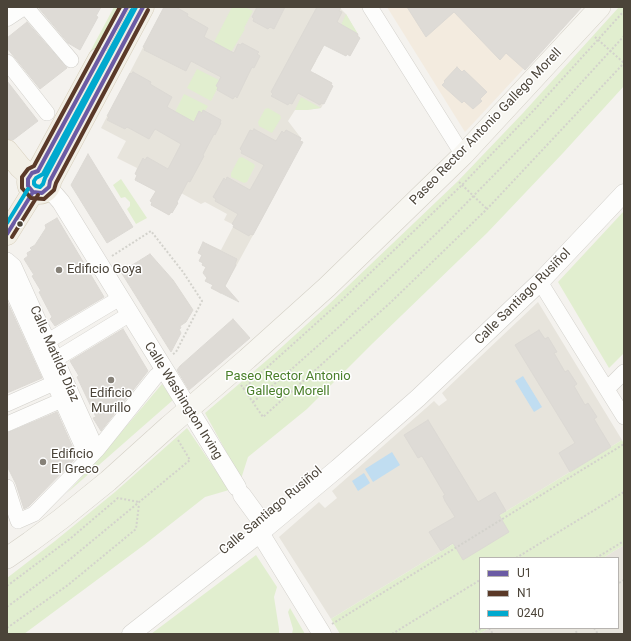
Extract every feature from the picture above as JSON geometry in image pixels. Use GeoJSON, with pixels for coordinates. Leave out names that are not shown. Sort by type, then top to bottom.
{"type":"FeatureCollection","features":[{"type":"Feature","properties":{"kind":"main road"},"geometry":{"type":"LineString","coordinates":[[40,182],[127,7]]}},
{"type":"Feature","properties":{"kind":"main road"},"geometry":{"type":"LineString","coordinates":[[7,234],[40,182],[143,7]]}},
{"type":"Feature","properties":{"kind":"main road","name":"Paseo Rector Antonio Gallego Morell"},"geometry":{"type":"LineString","coordinates":[[7,558],[61,519],[108,481],[327,287],[463,154],[600,7]]}},
{"type":"Feature","properties":{"kind":"main road"},"geometry":{"type":"LineString","coordinates":[[7,151],[20,167],[40,182]]}},
{"type":"Feature","properties":{"kind":"street"},"geometry":{"type":"LineString","coordinates":[[7,17],[22,7]]}},
{"type":"Feature","properties":{"kind":"street"},"geometry":{"type":"LineString","coordinates":[[26,7],[71,60]]}},
{"type":"Feature","properties":{"kind":"street"},"geometry":{"type":"LineString","coordinates":[[370,7],[463,154]]}},
{"type":"Feature","properties":{"kind":"street"},"geometry":{"type":"LineString","coordinates":[[7,62],[47,113]]}},
{"type":"Feature","properties":{"kind":"street","name":"Calle Washington Irving"},"geometry":{"type":"LineString","coordinates":[[40,182],[58,198],[130,314],[166,363],[188,410],[326,630]]}},
{"type":"Feature","properties":{"kind":"street","name":"Calle Santiago Rusiñol"},"geometry":{"type":"LineString","coordinates":[[131,634],[138,618],[260,527],[376,422],[404,401],[418,398],[540,282],[624,193]]}},
{"type":"Feature","properties":{"kind":"street","name":"Calle Matilde Díaz"},"geometry":{"type":"LineString","coordinates":[[7,260],[14,266],[56,359],[92,455]]}},
{"type":"Feature","properties":{"kind":"street","name":"Calle Matilde Díaz"},"geometry":{"type":"LineString","coordinates":[[7,278],[62,400],[92,455]]}},
{"type":"Feature","properties":{"kind":"street"},"geometry":{"type":"LineString","coordinates":[[540,282],[624,417]]}},
{"type":"Feature","properties":{"kind":"street"},"geometry":{"type":"LineString","coordinates":[[48,341],[120,298]]}},
{"type":"Feature","properties":{"kind":"street"},"geometry":{"type":"LineString","coordinates":[[56,359],[130,314]]}},
{"type":"Feature","properties":{"kind":"street"},"geometry":{"type":"LineString","coordinates":[[7,486],[18,521],[34,514],[92,455],[166,363]]}},
{"type":"Feature","properties":{"kind":"street"},"geometry":{"type":"LineString","coordinates":[[607,389],[624,372]]}},
{"type":"Feature","properties":{"kind":"street","name":"Calle Matilde Díaz"},"geometry":{"type":"LineString","coordinates":[[7,404],[54,383]]}},
{"type":"Feature","properties":{"kind":"street","name":"Calle Matilde Díaz"},"geometry":{"type":"LineString","coordinates":[[7,424],[62,400]]}},
{"type":"Feature","properties":{"kind":"path"},"geometry":{"type":"LineString","coordinates":[[243,389],[341,301],[462,185],[599,40],[624,11]]}},
{"type":"Feature","properties":{"kind":"path"},"geometry":{"type":"LineString","coordinates":[[238,382],[263,417],[390,303],[487,209],[624,63],[592,33]]}},
{"type":"Feature","properties":{"kind":"path"},"geometry":{"type":"LineString","coordinates":[[252,402],[340,326],[474,197],[624,36]]}},
{"type":"Feature","properties":{"kind":"path"},"geometry":{"type":"LineString","coordinates":[[456,178],[487,209]]}},
{"type":"Feature","properties":{"kind":"path"},"geometry":{"type":"LineString","coordinates":[[113,255],[151,231],[202,301],[176,352],[166,363]]}},
{"type":"Feature","properties":{"kind":"path"},"geometry":{"type":"LineString","coordinates":[[7,607],[57,570],[190,460],[177,438]]}},
{"type":"Feature","properties":{"kind":"path"},"geometry":{"type":"LineString","coordinates":[[326,630],[624,444]]}},
{"type":"Feature","properties":{"kind":"path"},"geometry":{"type":"LineString","coordinates":[[518,557],[624,492]]}},
{"type":"Feature","properties":{"kind":"path"},"geometry":{"type":"LineString","coordinates":[[7,586],[71,538],[118,498],[139,502]]}},
{"type":"Feature","properties":{"kind":"path"},"geometry":{"type":"LineString","coordinates":[[7,628],[68,584],[136,529],[139,502]]}},
{"type":"Feature","properties":{"kind":"path"},"geometry":{"type":"LineString","coordinates":[[598,557],[624,541]]}},
{"type":"Feature","properties":{"kind":"path"},"geometry":{"type":"LineString","coordinates":[[620,583],[624,580]]}},
{"type":"Feature","properties":{"kind":"path"},"geometry":{"type":"LineString","coordinates":[[392,634],[479,581]]}},
{"type":"Feature","properties":{"kind":"shaded area"},"geometry":{"type":"Polygon","coordinates":[[[164,7],[339,7],[346,14],[360,38],[350,56],[347,54],[346,56],[329,47],[326,42],[319,55],[317,54],[314,59],[316,61],[309,73],[313,75],[315,73],[332,83],[331,85],[333,86],[321,108],[295,110],[288,121],[301,138],[277,191],[221,294],[211,288],[213,285],[205,281],[208,276],[203,272],[206,267],[199,261],[202,255],[198,253],[203,242],[221,250],[234,225],[224,220],[227,214],[205,202],[201,204],[181,193],[177,202],[178,203],[169,215],[151,205],[152,202],[150,201],[156,191],[135,180],[137,168],[117,158],[126,141],[101,128],[164,7]]]}},
{"type":"Feature","properties":{"kind":"shaded area"},"geometry":{"type":"Polygon","coordinates":[[[387,7],[581,7],[465,132],[387,7]]]}},
{"type":"Feature","properties":{"kind":"shaded area"},"geometry":{"type":"Polygon","coordinates":[[[538,302],[622,440],[331,619],[279,537],[319,502],[325,508],[337,498],[332,491],[434,401],[439,406],[447,400],[442,393],[538,302]]]}},
{"type":"Feature","properties":{"kind":"shaded area"},"geometry":{"type":"Polygon","coordinates":[[[624,545],[624,634],[479,634],[487,629],[619,629],[619,557],[605,557],[624,545]]]}},
{"type":"Feature","properties":{"kind":"green space"},"geometry":{"type":"Polygon","coordinates":[[[114,7],[122,7],[45,150],[39,147],[114,7]]]}},
{"type":"Feature","properties":{"kind":"green space"},"geometry":{"type":"Polygon","coordinates":[[[232,7],[245,7],[253,11],[244,28],[245,29],[230,54],[225,48],[214,42],[232,7]]]}},
{"type":"Feature","properties":{"kind":"green space","name":"Paseo Rector Antonio Gallego Morell"},"geometry":{"type":"Polygon","coordinates":[[[619,7],[624,7],[624,86],[487,233],[307,409],[248,457],[241,479],[205,413],[273,355],[327,306],[458,181],[523,113],[619,7]]]}},
{"type":"Feature","properties":{"kind":"green space"},"geometry":{"type":"Polygon","coordinates":[[[346,14],[358,34],[341,25],[346,14]]]}},
{"type":"Feature","properties":{"kind":"green space"},"geometry":{"type":"Polygon","coordinates":[[[197,69],[219,80],[216,86],[218,87],[211,101],[187,88],[197,69]]]}},
{"type":"Feature","properties":{"kind":"green space"},"geometry":{"type":"Polygon","coordinates":[[[184,94],[208,106],[202,113],[199,112],[194,122],[175,112],[184,94]]]}},
{"type":"Feature","properties":{"kind":"green space"},"geometry":{"type":"Polygon","coordinates":[[[301,97],[321,108],[295,110],[301,97]]]}},
{"type":"Feature","properties":{"kind":"green space"},"geometry":{"type":"Polygon","coordinates":[[[268,108],[280,115],[281,118],[272,133],[259,126],[258,122],[265,109],[268,108]]]}},
{"type":"Feature","properties":{"kind":"green space"},"geometry":{"type":"Polygon","coordinates":[[[242,157],[255,166],[247,182],[244,183],[231,177],[231,173],[239,158],[242,157]]]}},
{"type":"Feature","properties":{"kind":"green space"},"geometry":{"type":"Polygon","coordinates":[[[121,179],[147,218],[136,224],[127,209],[130,206],[130,202],[125,197],[121,198],[113,185],[121,179]]]}},
{"type":"Feature","properties":{"kind":"green space"},"geometry":{"type":"Polygon","coordinates":[[[624,211],[624,353],[609,368],[558,282],[624,211]]]}},
{"type":"Feature","properties":{"kind":"green space"},"geometry":{"type":"Polygon","coordinates":[[[162,384],[173,400],[67,493],[101,456],[162,384]]]}},
{"type":"Feature","properties":{"kind":"green space"},"geometry":{"type":"Polygon","coordinates":[[[187,428],[229,490],[205,497],[144,545],[24,634],[7,634],[7,578],[115,492],[187,428]]]}},
{"type":"Feature","properties":{"kind":"green space"},"geometry":{"type":"Polygon","coordinates":[[[622,440],[624,444],[624,545],[605,557],[479,557],[479,629],[487,629],[479,634],[340,634],[331,619],[622,440]]]}},
{"type":"Feature","properties":{"kind":"green space"},"geometry":{"type":"Polygon","coordinates":[[[256,555],[277,587],[274,597],[279,634],[151,634],[256,555]]]}},
{"type":"Feature","properties":{"kind":"green space"},"geometry":{"type":"Polygon","coordinates":[[[290,608],[305,634],[292,634],[293,629],[288,612],[290,608]]]}},
{"type":"Feature","properties":{"kind":"water"},"geometry":{"type":"Polygon","coordinates":[[[523,376],[542,407],[534,412],[515,381],[523,376]]]}},
{"type":"Feature","properties":{"kind":"water"},"geometry":{"type":"Polygon","coordinates":[[[392,452],[400,465],[373,482],[365,469],[392,452]]]}},
{"type":"Feature","properties":{"kind":"water"},"geometry":{"type":"Polygon","coordinates":[[[364,473],[370,483],[358,491],[352,481],[364,473]]]}},
{"type":"Feature","properties":{"kind":"building"},"geometry":{"type":"Polygon","coordinates":[[[38,7],[101,7],[96,16],[98,17],[80,50],[68,43],[38,7]]]}},
{"type":"Feature","properties":{"kind":"building"},"geometry":{"type":"Polygon","coordinates":[[[164,7],[176,7],[188,14],[187,16],[208,28],[204,37],[234,53],[238,44],[241,45],[242,43],[259,52],[257,54],[260,56],[254,68],[252,67],[237,98],[235,96],[233,99],[217,90],[218,87],[216,86],[221,77],[191,61],[186,71],[144,50],[145,48],[143,47],[164,7]]]}},
{"type":"Feature","properties":{"kind":"building"},"geometry":{"type":"Polygon","coordinates":[[[257,7],[285,7],[274,29],[270,27],[268,29],[253,21],[254,18],[252,17],[257,7]]]}},
{"type":"Feature","properties":{"kind":"building"},"geometry":{"type":"Polygon","coordinates":[[[317,7],[341,7],[339,11],[342,12],[337,22],[358,34],[357,36],[360,38],[350,56],[347,54],[346,56],[324,45],[310,71],[332,83],[331,85],[333,86],[324,104],[321,103],[320,105],[298,93],[292,104],[289,103],[288,105],[271,96],[273,94],[271,92],[317,7]]]}},
{"type":"Feature","properties":{"kind":"building"},"geometry":{"type":"Polygon","coordinates":[[[407,7],[582,7],[525,70],[506,53],[500,60],[454,12],[426,37],[407,7]]]}},
{"type":"Feature","properties":{"kind":"building"},"geometry":{"type":"Polygon","coordinates":[[[27,22],[67,68],[40,89],[7,48],[7,38],[27,22]]]}},
{"type":"Feature","properties":{"kind":"building"},"geometry":{"type":"Polygon","coordinates":[[[457,67],[462,72],[464,70],[487,92],[480,99],[482,101],[473,109],[464,101],[462,103],[442,85],[457,67]]]}},
{"type":"Feature","properties":{"kind":"building"},"geometry":{"type":"Polygon","coordinates":[[[133,72],[151,82],[150,84],[172,97],[167,107],[194,122],[199,111],[202,113],[203,110],[221,120],[215,135],[214,134],[190,182],[188,181],[177,202],[178,203],[169,215],[151,205],[152,202],[150,201],[156,191],[135,180],[137,175],[135,174],[143,158],[145,160],[147,157],[168,169],[181,144],[155,129],[149,139],[127,127],[125,129],[107,120],[109,117],[107,116],[130,73],[131,74],[133,72]]]}},
{"type":"Feature","properties":{"kind":"building"},"geometry":{"type":"Polygon","coordinates":[[[7,81],[38,121],[13,140],[7,139],[7,81]]]}},
{"type":"Feature","properties":{"kind":"building"},"geometry":{"type":"Polygon","coordinates":[[[254,129],[276,141],[282,131],[284,133],[286,130],[301,138],[300,141],[303,142],[253,235],[250,234],[249,236],[233,227],[234,225],[232,224],[238,214],[215,201],[216,199],[213,197],[224,178],[226,180],[227,177],[250,190],[264,165],[241,153],[242,151],[240,149],[250,130],[253,131],[254,129]]]}},
{"type":"Feature","properties":{"kind":"building"},"geometry":{"type":"Polygon","coordinates":[[[88,154],[133,227],[107,243],[71,185],[88,154]]]}},
{"type":"Feature","properties":{"kind":"building","name":"Edificio Goya"},"geometry":{"type":"Polygon","coordinates":[[[57,218],[104,297],[55,326],[50,319],[52,317],[39,292],[41,291],[32,276],[34,275],[24,259],[28,256],[27,253],[32,250],[30,248],[35,245],[46,228],[45,225],[57,218]]]}},
{"type":"Feature","properties":{"kind":"building"},"geometry":{"type":"Polygon","coordinates":[[[203,242],[237,259],[236,265],[225,286],[239,302],[211,288],[213,285],[205,281],[207,278],[203,273],[206,267],[199,261],[202,255],[198,253],[203,242]]]}},
{"type":"Feature","properties":{"kind":"building"},"geometry":{"type":"Polygon","coordinates":[[[150,254],[173,280],[193,310],[186,322],[180,326],[181,328],[179,329],[181,333],[171,352],[121,272],[150,254]]]}},
{"type":"Feature","properties":{"kind":"building"},"geometry":{"type":"Polygon","coordinates":[[[7,301],[42,378],[7,393],[7,301]]]}},
{"type":"Feature","properties":{"kind":"building"},"geometry":{"type":"Polygon","coordinates":[[[233,319],[250,338],[189,390],[177,370],[233,319]]]}},
{"type":"Feature","properties":{"kind":"building","name":"Edificio Murillo"},"geometry":{"type":"Polygon","coordinates":[[[123,329],[148,371],[101,431],[93,418],[96,417],[77,377],[79,376],[70,361],[123,329]]]}},
{"type":"Feature","properties":{"kind":"building"},"geometry":{"type":"Polygon","coordinates":[[[539,330],[545,339],[548,337],[557,352],[554,353],[565,372],[568,370],[577,384],[574,386],[585,405],[588,403],[597,417],[594,419],[611,447],[570,472],[559,453],[575,443],[515,345],[539,330]]]}},
{"type":"Feature","properties":{"kind":"building","name":"Edificio El Greco"},"geometry":{"type":"Polygon","coordinates":[[[57,412],[77,457],[29,506],[24,509],[16,484],[7,466],[7,433],[57,412]]]}},
{"type":"Feature","properties":{"kind":"building"},"geometry":{"type":"Polygon","coordinates":[[[428,420],[478,502],[495,492],[506,511],[499,515],[509,532],[463,560],[453,543],[441,551],[429,532],[455,517],[445,501],[443,496],[445,495],[422,456],[418,458],[404,435],[428,420]]]}},
{"type":"Feature","properties":{"kind":"transit line","name":"N1"},"geometry":{"type":"LineString","coordinates":[[120,7],[34,166],[28,169],[22,177],[22,188],[31,198],[44,199],[54,190],[56,183],[148,10]]}},
{"type":"Feature","properties":{"kind":"transit line","name":"U1"},"geometry":{"type":"LineString","coordinates":[[127,7],[38,171],[32,173],[28,179],[28,186],[33,192],[42,193],[49,187],[50,181],[143,7]]}},
{"type":"Feature","properties":{"kind":"transit line","name":"0240"},"geometry":{"type":"LineString","coordinates":[[132,10],[43,174],[34,181],[36,186],[40,187],[43,184],[136,7]]}},
{"type":"Feature","properties":{"kind":"transit line","name":"0240"},"geometry":{"type":"LineString","coordinates":[[7,223],[28,189]]}},
{"type":"Feature","properties":{"kind":"transit line","name":"U1"},"geometry":{"type":"LineString","coordinates":[[7,234],[33,192]]}},
{"type":"Feature","properties":{"kind":"transit line","name":"N1"},"geometry":{"type":"LineString","coordinates":[[12,237],[38,195]]}},
{"type":"Feature","properties":{"kind":"place","name":"Edificio Goya"},"geometry":{"type":"Point","coordinates":[59,270]}},
{"type":"Feature","properties":{"kind":"place","name":"Edificio Murillo"},"geometry":{"type":"Point","coordinates":[111,380]}},
{"type":"Feature","properties":{"kind":"place","name":"Edificio El Greco"},"geometry":{"type":"Point","coordinates":[43,462]}}]}
